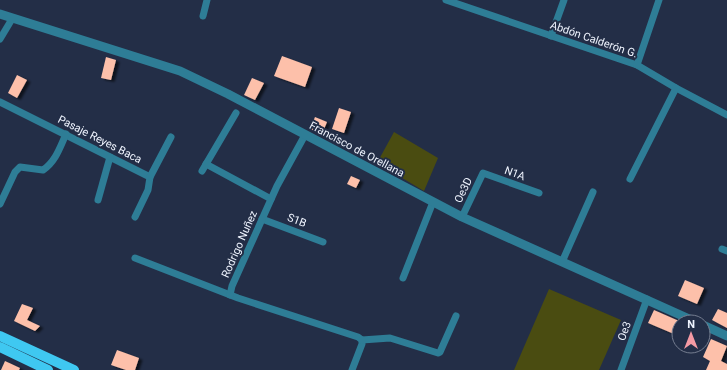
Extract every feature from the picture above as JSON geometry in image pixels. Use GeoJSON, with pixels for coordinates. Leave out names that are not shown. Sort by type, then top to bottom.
{"type":"FeatureCollection","features":[{"type":"Feature","properties":{"kind":"main road"},"geometry":{"type":"LineString","coordinates":[[0,336],[74,370]]}},
{"type":"Feature","properties":{"kind":"main road"},"geometry":{"type":"LineString","coordinates":[[0,347],[48,370]]}},
{"type":"Feature","properties":{"kind":"street"},"geometry":{"type":"LineString","coordinates":[[203,16],[206,0]]}},
{"type":"Feature","properties":{"kind":"street","name":"Abdón Calderón G."},"geometry":{"type":"LineString","coordinates":[[446,0],[637,65],[727,115]]}},
{"type":"Feature","properties":{"kind":"street"},"geometry":{"type":"LineString","coordinates":[[551,36],[564,0]]}},
{"type":"Feature","properties":{"kind":"street"},"geometry":{"type":"LineString","coordinates":[[637,65],[659,0]]}},
{"type":"Feature","properties":{"kind":"street","name":"Francisco de Orellana"},"geometry":{"type":"LineString","coordinates":[[0,14],[180,72],[228,94],[462,217],[679,314]]}},
{"type":"Feature","properties":{"kind":"street"},"geometry":{"type":"LineString","coordinates":[[0,39],[12,19]]}},
{"type":"Feature","properties":{"kind":"street"},"geometry":{"type":"LineString","coordinates":[[630,179],[676,88]]}},
{"type":"Feature","properties":{"kind":"street","name":"Pasaje Reyes Baca"},"geometry":{"type":"LineString","coordinates":[[0,102],[150,177],[148,190],[135,217]]}},
{"type":"Feature","properties":{"kind":"street"},"geometry":{"type":"LineString","coordinates":[[236,113],[204,167],[272,199]]}},
{"type":"Feature","properties":{"kind":"street"},"geometry":{"type":"LineString","coordinates":[[0,204],[15,172],[20,167],[43,170],[55,159],[66,134]]}},
{"type":"Feature","properties":{"kind":"street","name":"Rodrigo Nuñez"},"geometry":{"type":"LineString","coordinates":[[305,135],[262,218],[232,286],[230,295],[300,320],[358,336],[362,340]]}},
{"type":"Feature","properties":{"kind":"street"},"geometry":{"type":"LineString","coordinates":[[150,177],[170,137]]}},
{"type":"Feature","properties":{"kind":"street"},"geometry":{"type":"LineString","coordinates":[[98,200],[110,156]]}},
{"type":"Feature","properties":{"kind":"street","name":"N1A"},"geometry":{"type":"LineString","coordinates":[[483,173],[538,194]]}},
{"type":"Feature","properties":{"kind":"street","name":"Oe3D"},"geometry":{"type":"LineString","coordinates":[[462,217],[483,173]]}},
{"type":"Feature","properties":{"kind":"street"},"geometry":{"type":"LineString","coordinates":[[562,262],[593,192]]}},
{"type":"Feature","properties":{"kind":"street"},"geometry":{"type":"LineString","coordinates":[[403,278],[433,202]]}},
{"type":"Feature","properties":{"kind":"street","name":"S1B"},"geometry":{"type":"LineString","coordinates":[[262,218],[323,242]]}},
{"type":"Feature","properties":{"kind":"street"},"geometry":{"type":"LineString","coordinates":[[135,258],[230,295]]}},
{"type":"Feature","properties":{"kind":"street","name":"Oe3"},"geometry":{"type":"LineString","coordinates":[[621,370],[647,299]]}},
{"type":"Feature","properties":{"kind":"street"},"geometry":{"type":"LineString","coordinates":[[352,370],[362,340],[390,338],[438,354],[456,316]]}},
{"type":"Feature","properties":{"kind":"street"},"geometry":{"type":"LineString","coordinates":[[711,329],[727,336]]}},
{"type":"Feature","properties":{"kind":"shaded area"},"geometry":{"type":"Polygon","coordinates":[[[394,132],[438,158],[424,191],[377,163],[394,132]]]}},
{"type":"Feature","properties":{"kind":"shaded area"},"geometry":{"type":"Polygon","coordinates":[[[549,289],[621,320],[599,370],[514,370],[549,289]]]}},
{"type":"Feature","properties":{"kind":"building"},"geometry":{"type":"Polygon","coordinates":[[[282,56],[312,67],[305,87],[274,76],[282,56]]]}},
{"type":"Feature","properties":{"kind":"building"},"geometry":{"type":"Polygon","coordinates":[[[106,57],[116,60],[111,80],[101,78],[106,57]]]}},
{"type":"Feature","properties":{"kind":"building"},"geometry":{"type":"Polygon","coordinates":[[[17,75],[27,80],[17,98],[8,93],[17,75]]]}},
{"type":"Feature","properties":{"kind":"building"},"geometry":{"type":"Polygon","coordinates":[[[252,78],[264,83],[255,100],[244,95],[252,78]]]}},
{"type":"Feature","properties":{"kind":"building"},"geometry":{"type":"Polygon","coordinates":[[[339,108],[351,112],[344,133],[332,129],[339,108]]]}},
{"type":"Feature","properties":{"kind":"building"},"geometry":{"type":"Polygon","coordinates":[[[315,117],[327,122],[322,134],[310,129],[315,117]]]}},
{"type":"Feature","properties":{"kind":"building"},"geometry":{"type":"Polygon","coordinates":[[[351,176],[360,180],[356,188],[347,184],[351,176]]]}},
{"type":"Feature","properties":{"kind":"building"},"geometry":{"type":"Polygon","coordinates":[[[685,280],[704,288],[697,304],[678,296],[685,280]]]}},
{"type":"Feature","properties":{"kind":"building"},"geometry":{"type":"Polygon","coordinates":[[[22,304],[33,308],[27,320],[40,326],[35,331],[14,321],[22,304]]]}},
{"type":"Feature","properties":{"kind":"building"},"geometry":{"type":"Polygon","coordinates":[[[718,309],[727,313],[727,328],[712,320],[718,309]]]}},
{"type":"Feature","properties":{"kind":"building"},"geometry":{"type":"Polygon","coordinates":[[[654,310],[671,317],[671,333],[648,323],[654,310]]]}},
{"type":"Feature","properties":{"kind":"building"},"geometry":{"type":"Polygon","coordinates":[[[711,339],[727,346],[721,361],[727,364],[727,370],[706,370],[710,361],[703,357],[704,354],[711,354],[711,339]]]}},
{"type":"Feature","properties":{"kind":"building"},"geometry":{"type":"Polygon","coordinates":[[[117,350],[139,358],[135,370],[126,370],[111,365],[117,350]]]}},
{"type":"Feature","properties":{"kind":"building"},"geometry":{"type":"Polygon","coordinates":[[[5,361],[20,368],[19,370],[1,370],[5,361]]]}}]}
